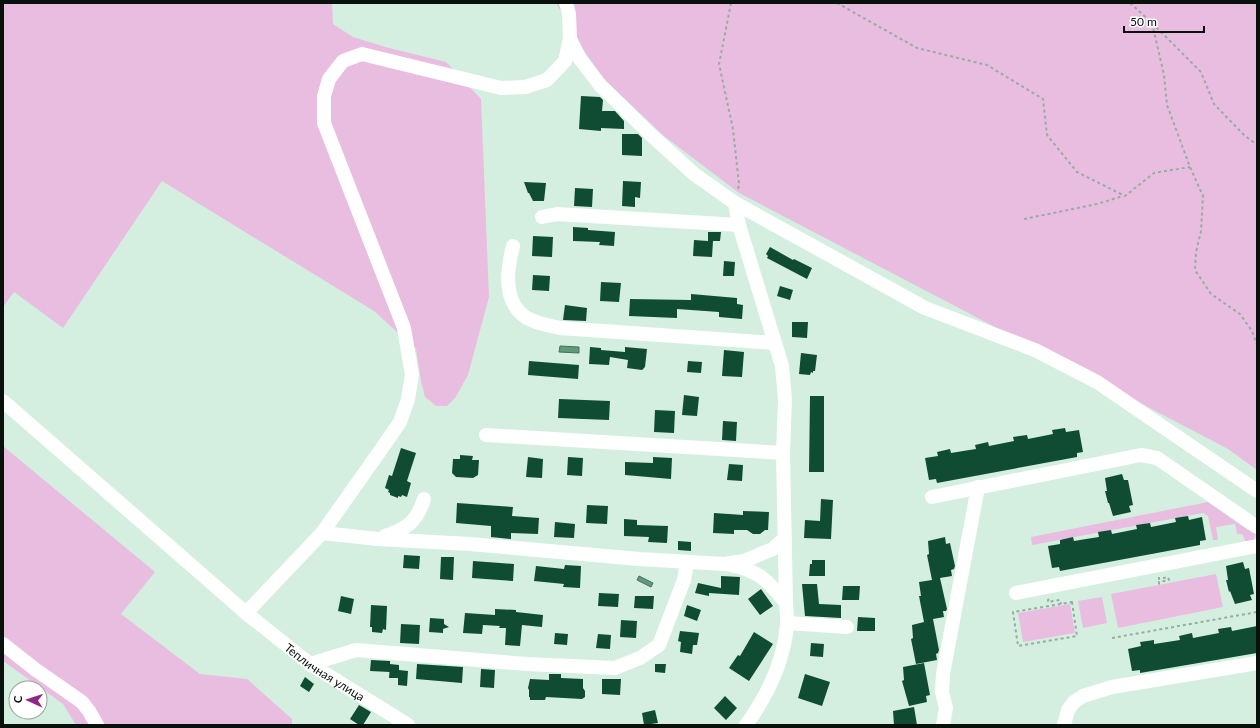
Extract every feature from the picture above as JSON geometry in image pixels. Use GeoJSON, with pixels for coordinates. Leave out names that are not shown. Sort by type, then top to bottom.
{"type":"FeatureCollection","features":[{"type":"Feature","properties":{"kind":"street"},"geometry":{"type":"LineString","coordinates":[[246,613],[322,533],[400,422],[408,398],[412,375],[404,328],[324,122],[324,96],[329,79],[343,61],[362,54],[501,88],[525,87],[547,80],[565,61],[570,39],[569,14],[566,3]]}},
{"type":"Feature","properties":{"kind":"street"},"geometry":{"type":"LineString","coordinates":[[570,39],[580,59],[600,85],[650,134],[694,174],[735,203],[925,308],[1035,350],[1097,382],[1257,491]]}},
{"type":"Feature","properties":{"kind":"street"},"geometry":{"type":"LineString","coordinates":[[735,203],[739,225],[782,366],[784,393],[783,454],[787,623],[781,658],[757,709],[746,725]]}},
{"type":"Feature","properties":{"kind":"street"},"geometry":{"type":"LineString","coordinates":[[542,218],[557,214],[739,225]]}},
{"type":"Feature","properties":{"kind":"street"},"geometry":{"type":"LineString","coordinates":[[513,246],[507,278],[514,305],[526,317],[543,324],[560,328],[775,343]]}},
{"type":"Feature","properties":{"kind":"street","name":"Тепличная улица"},"geometry":{"type":"LineString","coordinates":[[3,401],[246,613],[310,664],[408,725]]}},
{"type":"Feature","properties":{"kind":"street"},"geometry":{"type":"LineString","coordinates":[[486,435],[783,454]]}},
{"type":"Feature","properties":{"kind":"street"},"geometry":{"type":"LineString","coordinates":[[932,497],[1145,455],[1157,458],[1257,527]]}},
{"type":"Feature","properties":{"kind":"street"},"geometry":{"type":"LineString","coordinates":[[943,725],[946,708],[942,692],[943,674],[978,487]]}},
{"type":"Feature","properties":{"kind":"street"},"geometry":{"type":"LineString","coordinates":[[378,539],[402,530],[411,523],[421,510],[424,499]]}},
{"type":"Feature","properties":{"kind":"street"},"geometry":{"type":"LineString","coordinates":[[322,533],[378,539],[470,544],[724,564],[745,568],[756,573],[767,580],[786,603]]}},
{"type":"Feature","properties":{"kind":"street"},"geometry":{"type":"LineString","coordinates":[[724,564],[744,561],[763,554],[773,549],[785,538]]}},
{"type":"Feature","properties":{"kind":"street"},"geometry":{"type":"LineString","coordinates":[[1016,593],[1257,546]]}},
{"type":"Feature","properties":{"kind":"street"},"geometry":{"type":"LineString","coordinates":[[310,664],[356,650],[527,664],[615,668],[640,658],[658,645],[684,580],[687,562]]}},
{"type":"Feature","properties":{"kind":"street"},"geometry":{"type":"LineString","coordinates":[[787,623],[847,627]]}},
{"type":"Feature","properties":{"kind":"street"},"geometry":{"type":"LineString","coordinates":[[3,644],[36,670],[82,702],[97,725]]}},
{"type":"Feature","properties":{"kind":"street"},"geometry":{"type":"LineString","coordinates":[[1064,725],[1068,710],[1074,702],[1083,696],[1112,687],[1257,663]]}},
{"type":"Feature","properties":{"kind":"path"},"geometry":{"type":"LineString","coordinates":[[731,3],[719,64],[733,129],[739,184],[735,203]]}},
{"type":"Feature","properties":{"kind":"path"},"geometry":{"type":"LineString","coordinates":[[837,3],[917,48],[987,65],[1043,100],[1047,135],[1077,172],[1124,196]]}},
{"type":"Feature","properties":{"kind":"path"},"geometry":{"type":"LineString","coordinates":[[1130,3],[1201,72],[1214,104],[1244,135],[1257,145]]}},
{"type":"Feature","properties":{"kind":"path"},"geometry":{"type":"LineString","coordinates":[[1152,23],[1164,75],[1167,105],[1190,167],[1203,196],[1201,231],[1196,252],[1195,270],[1212,294],[1240,314],[1252,331],[1257,345]]}},
{"type":"Feature","properties":{"kind":"path"},"geometry":{"type":"LineString","coordinates":[[1024,219],[1097,204],[1124,196],[1154,173],[1190,167]]}},
{"type":"Feature","properties":{"kind":"path"},"geometry":{"type":"LineString","coordinates":[[1159,585],[1159,582],[1169,580],[1168,577],[1159,579],[1159,577],[1171,574]]}},
{"type":"Feature","properties":{"kind":"path"},"geometry":{"type":"LineString","coordinates":[[1057,600],[1060,600],[1061,604]]}},
{"type":"Feature","properties":{"kind":"path"},"geometry":{"type":"LineString","coordinates":[[1072,602],[1077,636],[1018,646],[1012,612],[1061,604],[1072,602]]}},
{"type":"Feature","properties":{"kind":"path"},"geometry":{"type":"LineString","coordinates":[[1112,638],[1257,612]]}},
{"type":"Feature","properties":{"kind":"shaded area"},"geometry":{"type":"Polygon","coordinates":[[[3,3],[332,3],[333,24],[353,37],[389,48],[446,62],[481,99],[489,297],[468,375],[455,398],[447,406],[436,406],[425,397],[416,349],[374,311],[162,181],[63,328],[14,292],[3,307],[3,3]]]}},
{"type":"Feature","properties":{"kind":"shaded area"},"geometry":{"type":"Polygon","coordinates":[[[556,3],[1257,3],[1257,470],[1228,449],[739,193],[664,136],[604,79],[582,48],[556,3]]]}},
{"type":"Feature","properties":{"kind":"shaded area"},"geometry":{"type":"Polygon","coordinates":[[[560,346],[579,347],[579,353],[559,352],[560,346]]]}},
{"type":"Feature","properties":{"kind":"shaded area"},"geometry":{"type":"Polygon","coordinates":[[[3,446],[155,572],[121,614],[200,674],[247,679],[292,719],[292,725],[76,725],[63,704],[48,693],[48,680],[30,680],[3,661],[3,446]]]}},
{"type":"Feature","properties":{"kind":"shaded area"},"geometry":{"type":"Polygon","coordinates":[[[1208,502],[1248,530],[1249,527],[1256,532],[1254,539],[1255,541],[1245,541],[1243,535],[1237,534],[1235,524],[1216,527],[1218,540],[1213,540],[1208,516],[1203,513],[1032,545],[1031,537],[1208,502]]]}},
{"type":"Feature","properties":{"kind":"shaded area"},"geometry":{"type":"Polygon","coordinates":[[[1216,574],[1223,607],[1118,628],[1111,594],[1216,574]]]}},
{"type":"Feature","properties":{"kind":"shaded area"},"geometry":{"type":"Polygon","coordinates":[[[639,576],[653,583],[651,587],[637,580],[639,576]]]}},
{"type":"Feature","properties":{"kind":"shaded area"},"geometry":{"type":"Polygon","coordinates":[[[1102,597],[1107,623],[1083,628],[1078,601],[1102,597]]]}},
{"type":"Feature","properties":{"kind":"shaded area"},"geometry":{"type":"Polygon","coordinates":[[[1070,604],[1075,633],[1023,642],[1018,613],[1070,604]]]}},
{"type":"Feature","properties":{"kind":"building"},"geometry":{"type":"Polygon","coordinates":[[[581,96],[600,97],[603,100],[602,111],[615,111],[624,121],[624,129],[601,128],[601,131],[579,129],[581,96]]]}},
{"type":"Feature","properties":{"kind":"building"},"geometry":{"type":"Polygon","coordinates":[[[622,134],[638,134],[642,138],[642,156],[622,155],[622,134]]]}},
{"type":"Feature","properties":{"kind":"building"},"geometry":{"type":"Polygon","coordinates":[[[623,181],[641,182],[640,198],[635,197],[635,207],[622,206],[623,181]]]}},
{"type":"Feature","properties":{"kind":"building"},"geometry":{"type":"Polygon","coordinates":[[[524,182],[546,183],[544,201],[533,201],[524,182]]]}},
{"type":"Feature","properties":{"kind":"building"},"geometry":{"type":"Polygon","coordinates":[[[575,188],[593,189],[592,207],[574,206],[575,188]]]}},
{"type":"Feature","properties":{"kind":"building"},"geometry":{"type":"Polygon","coordinates":[[[573,227],[588,228],[588,230],[615,232],[614,246],[599,245],[600,242],[573,241],[573,227]]]}},
{"type":"Feature","properties":{"kind":"building"},"geometry":{"type":"Polygon","coordinates":[[[708,232],[721,232],[720,241],[713,241],[712,257],[693,256],[694,240],[708,241],[708,232]]]}},
{"type":"Feature","properties":{"kind":"building"},"geometry":{"type":"Polygon","coordinates":[[[533,236],[553,237],[552,257],[532,256],[533,236]]]}},
{"type":"Feature","properties":{"kind":"building"},"geometry":{"type":"Polygon","coordinates":[[[770,247],[793,260],[794,259],[812,268],[807,279],[767,258],[768,256],[766,254],[770,247]]]}},
{"type":"Feature","properties":{"kind":"building"},"geometry":{"type":"Polygon","coordinates":[[[724,261],[735,262],[734,276],[723,276],[724,261]]]}},
{"type":"Feature","properties":{"kind":"building"},"geometry":{"type":"Polygon","coordinates":[[[533,275],[550,276],[549,291],[532,290],[533,275]]]}},
{"type":"Feature","properties":{"kind":"building"},"geometry":{"type":"Polygon","coordinates":[[[601,282],[621,283],[619,302],[600,301],[601,282]]]}},
{"type":"Feature","properties":{"kind":"building"},"geometry":{"type":"Polygon","coordinates":[[[780,286],[793,290],[790,300],[777,296],[780,286]]]}},
{"type":"Feature","properties":{"kind":"building"},"geometry":{"type":"Polygon","coordinates":[[[691,294],[737,298],[737,304],[743,305],[742,319],[719,317],[719,312],[677,309],[677,318],[629,316],[630,299],[691,300],[691,294]]]}},
{"type":"Feature","properties":{"kind":"building"},"geometry":{"type":"Polygon","coordinates":[[[565,305],[587,308],[586,321],[563,320],[565,305]]]}},
{"type":"Feature","properties":{"kind":"building"},"geometry":{"type":"Polygon","coordinates":[[[792,322],[808,322],[807,338],[792,337],[792,322]]]}},
{"type":"Feature","properties":{"kind":"building"},"geometry":{"type":"Polygon","coordinates":[[[590,347],[601,348],[601,350],[625,352],[625,347],[647,349],[645,367],[642,370],[627,368],[628,360],[610,357],[609,365],[589,364],[590,347]]]}},
{"type":"Feature","properties":{"kind":"building"},"geometry":{"type":"Polygon","coordinates":[[[724,350],[744,352],[742,377],[722,376],[724,350]]]}},
{"type":"Feature","properties":{"kind":"building"},"geometry":{"type":"Polygon","coordinates":[[[801,353],[817,355],[815,371],[813,371],[813,373],[811,372],[810,375],[799,374],[801,353]]]}},
{"type":"Feature","properties":{"kind":"building"},"geometry":{"type":"Polygon","coordinates":[[[529,361],[579,365],[578,379],[528,375],[529,361]]]}},
{"type":"Feature","properties":{"kind":"building"},"geometry":{"type":"Polygon","coordinates":[[[688,361],[702,362],[701,373],[687,372],[688,361]]]}},
{"type":"Feature","properties":{"kind":"building"},"geometry":{"type":"Polygon","coordinates":[[[684,395],[699,397],[697,416],[682,415],[684,395]]]}},
{"type":"Feature","properties":{"kind":"building"},"geometry":{"type":"Polygon","coordinates":[[[810,396],[824,396],[824,472],[809,472],[810,396]]]}},
{"type":"Feature","properties":{"kind":"building"},"geometry":{"type":"Polygon","coordinates":[[[559,399],[610,401],[609,420],[558,418],[559,399]]]}},
{"type":"Feature","properties":{"kind":"building"},"geometry":{"type":"Polygon","coordinates":[[[655,410],[675,411],[674,433],[654,432],[655,410]]]}},
{"type":"Feature","properties":{"kind":"building"},"geometry":{"type":"Polygon","coordinates":[[[723,421],[737,422],[736,441],[722,440],[723,421]]]}},
{"type":"Feature","properties":{"kind":"building"},"geometry":{"type":"Polygon","coordinates":[[[1065,428],[1066,432],[1079,430],[1083,452],[1077,453],[1077,457],[937,483],[936,479],[929,480],[925,458],[938,456],[937,452],[950,449],[951,453],[976,449],[975,445],[988,442],[989,446],[1014,441],[1013,437],[1027,435],[1028,439],[1053,434],[1052,430],[1065,428]]]}},
{"type":"Feature","properties":{"kind":"building"},"geometry":{"type":"Polygon","coordinates":[[[401,448],[416,453],[407,481],[411,483],[407,497],[402,495],[401,497],[398,496],[398,498],[390,495],[388,492],[389,490],[385,488],[389,475],[392,476],[401,448]]]}},
{"type":"Feature","properties":{"kind":"building"},"geometry":{"type":"Polygon","coordinates":[[[460,455],[473,456],[472,460],[479,460],[478,475],[473,478],[456,477],[452,473],[453,459],[460,459],[460,455]]]}},
{"type":"Feature","properties":{"kind":"building"},"geometry":{"type":"Polygon","coordinates":[[[528,457],[543,459],[542,478],[526,477],[528,457]]]}},
{"type":"Feature","properties":{"kind":"building"},"geometry":{"type":"Polygon","coordinates":[[[568,457],[583,458],[582,476],[567,475],[568,457]]]}},
{"type":"Feature","properties":{"kind":"building"},"geometry":{"type":"Polygon","coordinates":[[[653,457],[672,458],[671,479],[625,475],[625,462],[653,463],[653,457]]]}},
{"type":"Feature","properties":{"kind":"building"},"geometry":{"type":"Polygon","coordinates":[[[729,464],[743,465],[742,481],[727,480],[729,464]]]}},
{"type":"Feature","properties":{"kind":"building"},"geometry":{"type":"Polygon","coordinates":[[[1122,474],[1124,480],[1128,480],[1133,505],[1129,506],[1131,512],[1113,516],[1105,491],[1107,491],[1105,478],[1122,474]]]}},
{"type":"Feature","properties":{"kind":"building"},"geometry":{"type":"Polygon","coordinates":[[[821,499],[833,500],[831,539],[804,538],[805,520],[820,521],[821,499]]]}},
{"type":"Feature","properties":{"kind":"building"},"geometry":{"type":"Polygon","coordinates":[[[457,503],[513,507],[512,516],[539,518],[538,534],[511,533],[511,539],[491,537],[491,526],[456,523],[457,503]]]}},
{"type":"Feature","properties":{"kind":"building"},"geometry":{"type":"Polygon","coordinates":[[[587,505],[608,506],[607,524],[586,523],[587,505]]]}},
{"type":"Feature","properties":{"kind":"building"},"geometry":{"type":"Polygon","coordinates":[[[743,511],[769,512],[768,530],[765,530],[760,534],[753,534],[747,530],[734,530],[734,534],[713,533],[714,513],[743,515],[743,511]]]}},
{"type":"Feature","properties":{"kind":"building"},"geometry":{"type":"Polygon","coordinates":[[[1188,516],[1189,520],[1202,517],[1206,540],[1200,541],[1200,545],[1060,571],[1059,567],[1052,568],[1048,546],[1060,544],[1060,540],[1073,537],[1074,541],[1099,537],[1098,532],[1111,530],[1112,534],[1137,529],[1136,525],[1150,523],[1151,527],[1176,522],[1175,518],[1188,516]]]}},
{"type":"Feature","properties":{"kind":"building"},"geometry":{"type":"Polygon","coordinates":[[[624,519],[637,520],[637,525],[668,526],[667,543],[648,542],[649,537],[624,536],[624,519]]]}},
{"type":"Feature","properties":{"kind":"building"},"geometry":{"type":"Polygon","coordinates":[[[555,522],[575,524],[574,538],[554,537],[555,522]]]}},
{"type":"Feature","properties":{"kind":"building"},"geometry":{"type":"Polygon","coordinates":[[[945,537],[946,544],[950,543],[955,566],[954,569],[951,570],[952,576],[940,578],[947,609],[946,611],[943,611],[944,617],[933,619],[939,650],[936,654],[937,660],[916,664],[911,639],[913,638],[912,625],[924,622],[919,596],[921,596],[919,582],[932,580],[927,555],[929,554],[928,541],[945,537]]]}},
{"type":"Feature","properties":{"kind":"building"},"geometry":{"type":"Polygon","coordinates":[[[678,541],[691,542],[691,551],[678,550],[678,541]]]}},
{"type":"Feature","properties":{"kind":"building"},"geometry":{"type":"Polygon","coordinates":[[[404,555],[420,556],[419,569],[403,568],[404,555]]]}},
{"type":"Feature","properties":{"kind":"building"},"geometry":{"type":"Polygon","coordinates":[[[441,557],[454,557],[453,580],[440,579],[441,557]]]}},
{"type":"Feature","properties":{"kind":"building"},"geometry":{"type":"Polygon","coordinates":[[[812,560],[825,560],[825,576],[809,576],[810,564],[812,564],[812,560]]]}},
{"type":"Feature","properties":{"kind":"building"},"geometry":{"type":"Polygon","coordinates":[[[473,561],[514,564],[513,581],[472,578],[473,561]]]}},
{"type":"Feature","properties":{"kind":"building"},"geometry":{"type":"Polygon","coordinates":[[[1243,562],[1245,569],[1249,568],[1254,594],[1250,595],[1252,600],[1235,604],[1230,591],[1229,592],[1226,580],[1228,580],[1226,566],[1243,562]]]}},
{"type":"Feature","properties":{"kind":"building"},"geometry":{"type":"Polygon","coordinates":[[[565,565],[581,566],[580,588],[563,587],[564,584],[534,581],[536,566],[564,569],[565,565]]]}},
{"type":"Feature","properties":{"kind":"building"},"geometry":{"type":"Polygon","coordinates":[[[721,576],[740,577],[739,595],[709,593],[709,596],[695,593],[698,583],[721,588],[721,576]]]}},
{"type":"Feature","properties":{"kind":"building"},"geometry":{"type":"Polygon","coordinates":[[[802,584],[817,584],[819,604],[841,605],[841,618],[805,616],[802,584]]]}},
{"type":"Feature","properties":{"kind":"building"},"geometry":{"type":"Polygon","coordinates":[[[843,586],[860,586],[859,600],[842,600],[843,586]]]}},
{"type":"Feature","properties":{"kind":"building"},"geometry":{"type":"Polygon","coordinates":[[[761,589],[773,606],[760,615],[748,599],[761,589]]]}},
{"type":"Feature","properties":{"kind":"building"},"geometry":{"type":"Polygon","coordinates":[[[599,593],[619,594],[618,607],[598,606],[599,593]]]}},
{"type":"Feature","properties":{"kind":"building"},"geometry":{"type":"Polygon","coordinates":[[[341,596],[354,599],[351,614],[338,611],[341,596]]]}},
{"type":"Feature","properties":{"kind":"building"},"geometry":{"type":"Polygon","coordinates":[[[635,596],[654,596],[653,609],[634,608],[635,596]]]}},
{"type":"Feature","properties":{"kind":"building"},"geometry":{"type":"Polygon","coordinates":[[[371,605],[387,606],[386,630],[383,629],[382,633],[372,632],[372,627],[370,627],[371,605]]]}},
{"type":"Feature","properties":{"kind":"building"},"geometry":{"type":"Polygon","coordinates":[[[687,605],[701,610],[697,621],[684,616],[687,605]]]}},
{"type":"Feature","properties":{"kind":"building"},"geometry":{"type":"Polygon","coordinates":[[[495,609],[516,610],[516,612],[543,615],[542,627],[522,625],[520,646],[505,645],[506,628],[499,628],[500,626],[483,625],[482,634],[463,633],[465,613],[495,615],[495,609]]]}},
{"type":"Feature","properties":{"kind":"building"},"geometry":{"type":"Polygon","coordinates":[[[858,617],[875,618],[875,631],[857,631],[858,617]]]}},
{"type":"Feature","properties":{"kind":"building"},"geometry":{"type":"Polygon","coordinates":[[[430,618],[444,619],[444,624],[449,627],[443,629],[443,633],[429,632],[430,618]]]}},
{"type":"Feature","properties":{"kind":"building"},"geometry":{"type":"Polygon","coordinates":[[[621,620],[637,621],[636,638],[620,637],[621,620]]]}},
{"type":"Feature","properties":{"kind":"building"},"geometry":{"type":"Polygon","coordinates":[[[401,624],[420,625],[419,644],[400,643],[401,624]]]}},
{"type":"Feature","properties":{"kind":"building"},"geometry":{"type":"Polygon","coordinates":[[[1257,626],[1257,653],[1140,673],[1140,670],[1132,671],[1128,649],[1141,646],[1140,642],[1154,640],[1154,644],[1180,640],[1179,636],[1192,633],[1193,638],[1219,633],[1218,629],[1231,627],[1232,631],[1257,626]]]}},
{"type":"Feature","properties":{"kind":"building"},"geometry":{"type":"Polygon","coordinates":[[[680,631],[699,633],[697,645],[693,645],[692,654],[680,652],[681,642],[678,641],[680,631]]]}},
{"type":"Feature","properties":{"kind":"building"},"geometry":{"type":"Polygon","coordinates":[[[754,632],[773,644],[749,681],[729,668],[738,655],[740,656],[754,632]]]}},
{"type":"Feature","properties":{"kind":"building"},"geometry":{"type":"Polygon","coordinates":[[[555,633],[568,634],[567,645],[554,644],[555,633]]]}},
{"type":"Feature","properties":{"kind":"building"},"geometry":{"type":"Polygon","coordinates":[[[598,634],[611,635],[610,649],[596,648],[598,634]]]}},
{"type":"Feature","properties":{"kind":"building"},"geometry":{"type":"Polygon","coordinates":[[[811,643],[824,644],[823,657],[810,656],[811,643]]]}},
{"type":"Feature","properties":{"kind":"building"},"geometry":{"type":"Polygon","coordinates":[[[371,660],[390,661],[390,664],[399,665],[399,670],[408,671],[407,686],[398,685],[398,678],[389,678],[389,672],[370,671],[371,660]]]}},
{"type":"Feature","properties":{"kind":"building"},"geometry":{"type":"Polygon","coordinates":[[[924,663],[930,695],[926,696],[927,702],[909,706],[902,681],[904,680],[903,667],[924,663]]]}},
{"type":"Feature","properties":{"kind":"building"},"geometry":{"type":"Polygon","coordinates":[[[417,664],[463,667],[462,683],[416,679],[417,664]]]}},
{"type":"Feature","properties":{"kind":"building"},"geometry":{"type":"Polygon","coordinates":[[[655,664],[666,664],[665,673],[655,672],[655,664]]]}},
{"type":"Feature","properties":{"kind":"building"},"geometry":{"type":"Polygon","coordinates":[[[481,669],[495,670],[494,688],[480,687],[481,669]]]}},
{"type":"Feature","properties":{"kind":"building"},"geometry":{"type":"Polygon","coordinates":[[[549,674],[561,674],[561,678],[583,679],[585,697],[582,699],[546,697],[545,700],[530,700],[528,688],[530,679],[549,680],[549,674]]]}},
{"type":"Feature","properties":{"kind":"building"},"geometry":{"type":"Polygon","coordinates":[[[805,674],[830,682],[822,706],[798,698],[805,674]]]}},
{"type":"Feature","properties":{"kind":"building"},"geometry":{"type":"Polygon","coordinates":[[[305,677],[314,684],[309,692],[300,686],[305,677]]]}},
{"type":"Feature","properties":{"kind":"building"},"geometry":{"type":"Polygon","coordinates":[[[602,679],[621,679],[620,695],[602,694],[602,679]]]}},
{"type":"Feature","properties":{"kind":"building"},"geometry":{"type":"Polygon","coordinates":[[[725,696],[737,708],[726,720],[714,708],[725,696]]]}},
{"type":"Feature","properties":{"kind":"building"},"geometry":{"type":"Polygon","coordinates":[[[359,705],[371,712],[363,725],[359,725],[350,719],[359,705]]]}},
{"type":"Feature","properties":{"kind":"building"},"geometry":{"type":"Polygon","coordinates":[[[914,707],[917,725],[894,725],[893,711],[914,707]]]}},
{"type":"Feature","properties":{"kind":"building"},"geometry":{"type":"Polygon","coordinates":[[[655,710],[658,723],[644,725],[642,713],[655,710]]]}}]}
